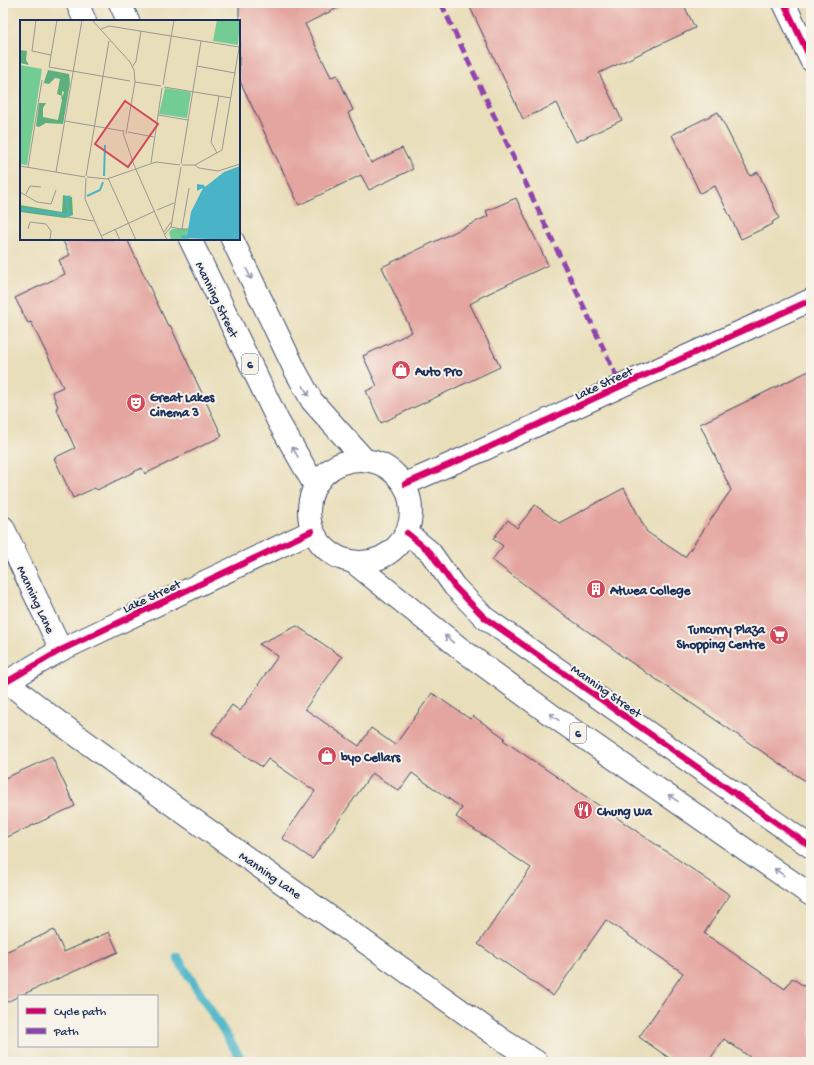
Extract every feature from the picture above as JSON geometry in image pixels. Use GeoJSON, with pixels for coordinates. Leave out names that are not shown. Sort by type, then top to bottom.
{"type":"FeatureCollection","features":[{"type":"Feature","properties":{"kind":"main road"},"geometry":{"type":"LineString","coordinates":[[77,3],[85,20]]}},
{"type":"Feature","properties":{"kind":"main road"},"geometry":{"type":"LineString","coordinates":[[120,3],[128,20]]}},
{"type":"Feature","properties":{"kind":"main road"},"geometry":{"type":"LineString","coordinates":[[784,3],[811,60]]}},
{"type":"Feature","properties":{"kind":"main road","name":"Manning Street"},"geometry":{"type":"LineString","coordinates":[[190,240],[278,421],[315,486]]}},
{"type":"Feature","properties":{"kind":"main road"},"geometry":{"type":"LineString","coordinates":[[232,240],[295,370],[312,401],[364,459]]}},
{"type":"Feature","properties":{"kind":"main road","name":"Lake Street"},"geometry":{"type":"LineString","coordinates":[[405,484],[811,300]]}},
{"type":"Feature","properties":{"kind":"main road"},"geometry":{"type":"LineString","coordinates":[[315,486],[324,474],[336,465],[350,460],[364,459],[388,466],[405,484],[410,497],[412,510],[407,533],[396,548],[384,557],[369,562],[353,562]]}},
{"type":"Feature","properties":{"kind":"main road","name":"6"},"geometry":{"type":"LineString","coordinates":[[315,486],[310,496],[309,508],[312,531],[319,542],[328,551],[340,558],[353,562],[461,649],[550,714],[811,895]]}},
{"type":"Feature","properties":{"kind":"main road","name":"Manning Lane"},"geometry":{"type":"LineString","coordinates":[[3,527],[61,650]]}},
{"type":"Feature","properties":{"kind":"main road","name":"Lake Street"},"geometry":{"type":"LineString","coordinates":[[5,683],[61,650],[312,531]]}},
{"type":"Feature","properties":{"kind":"main road","name":"Manning Street"},"geometry":{"type":"LineString","coordinates":[[407,533],[430,552],[454,586],[485,618],[811,847]]}},
{"type":"Feature","properties":{"kind":"main road","name":"Manning Lane"},"geometry":{"type":"LineString","coordinates":[[5,683],[142,783],[501,1039],[537,1062]]}},
{"type":"Feature","properties":{"kind":"building"},"geometry":{"type":"Polygon","coordinates":[[[239,3],[348,3],[305,24],[331,77],[337,75],[353,110],[348,113],[371,163],[402,148],[413,169],[369,190],[361,175],[299,205],[240,81],[239,3]]]}},
{"type":"Feature","properties":{"kind":"building"},"geometry":{"type":"Polygon","coordinates":[[[468,3],[683,3],[695,28],[599,73],[622,120],[576,142],[557,103],[523,119],[468,3]]]}},
{"type":"Feature","properties":{"kind":"building"},"geometry":{"type":"Polygon","coordinates":[[[718,112],[750,176],[758,172],[779,218],[772,222],[773,224],[741,239],[715,186],[700,193],[672,135],[718,112]]]}},
{"type":"Feature","properties":{"kind":"building"},"geometry":{"type":"Polygon","coordinates":[[[516,198],[548,265],[479,298],[470,304],[500,367],[381,423],[366,391],[377,386],[363,356],[412,332],[382,267],[488,216],[486,211],[516,198]]]}},
{"type":"Feature","properties":{"kind":"building"},"geometry":{"type":"Polygon","coordinates":[[[62,240],[127,240],[168,326],[170,325],[222,436],[145,474],[142,468],[97,490],[95,488],[73,498],[54,458],[75,448],[56,408],[58,407],[52,392],[63,387],[31,322],[28,323],[15,298],[65,274],[59,260],[70,255],[62,240]]]}},
{"type":"Feature","properties":{"kind":"building"},"geometry":{"type":"Polygon","coordinates":[[[811,370],[811,785],[619,654],[492,560],[503,546],[493,539],[508,520],[517,528],[535,505],[559,523],[624,488],[647,532],[685,557],[731,490],[700,424],[811,370]]]}},
{"type":"Feature","properties":{"kind":"building"},"geometry":{"type":"Polygon","coordinates":[[[297,626],[342,657],[305,709],[359,746],[371,728],[395,745],[432,693],[470,719],[473,716],[505,738],[503,740],[730,895],[704,933],[785,989],[792,978],[811,991],[811,1062],[757,1062],[724,1039],[708,1062],[675,1062],[639,1037],[683,973],[606,920],[553,996],[478,944],[531,868],[456,817],[462,808],[412,773],[399,791],[372,773],[312,859],[282,838],[315,791],[268,759],[262,767],[212,733],[232,705],[240,711],[278,656],[259,644],[297,626]]]}},
{"type":"Feature","properties":{"kind":"building"},"geometry":{"type":"Polygon","coordinates":[[[52,757],[75,806],[3,839],[3,779],[52,757]]]}},
{"type":"Feature","properties":{"kind":"building"},"geometry":{"type":"Polygon","coordinates":[[[54,930],[64,952],[109,932],[118,952],[21,995],[18,995],[18,996],[3,1004],[3,953],[54,930]]]}},
{"type":"Feature","properties":{"kind":"waterway"},"geometry":{"type":"LineString","coordinates":[[177,957],[243,1062]]}},
{"type":"Feature","properties":{"kind":"marked path"},"geometry":{"type":"LineString","coordinates":[[441,3],[621,386]]}},
{"type":"Feature","properties":{"kind":"cycle path"},"geometry":{"type":"LineString","coordinates":[[784,3],[811,60]]}},
{"type":"Feature","properties":{"kind":"cycle path"},"geometry":{"type":"LineString","coordinates":[[405,484],[811,300]]}},
{"type":"Feature","properties":{"kind":"cycle path"},"geometry":{"type":"LineString","coordinates":[[3,684],[61,650],[312,531]]}},
{"type":"Feature","properties":{"kind":"cycle path"},"geometry":{"type":"LineString","coordinates":[[407,533],[430,552],[454,586],[485,618],[811,847]]}},
{"type":"Feature","properties":{"kind":"place","name":"Auto Pro"},"geometry":{"type":"Point","coordinates":[401,370]}},
{"type":"Feature","properties":{"kind":"place","name":"Great Lakes Cinema 3"},"geometry":{"type":"Point","coordinates":[136,403]}},
{"type":"Feature","properties":{"kind":"place","name":"Atwea College"},"geometry":{"type":"Point","coordinates":[596,589]}},
{"type":"Feature","properties":{"kind":"place","name":"Tuncurry Plaza Shopping Centre"},"geometry":{"type":"Point","coordinates":[779,635]}},
{"type":"Feature","properties":{"kind":"place","name":"byo Cellars"},"geometry":{"type":"Point","coordinates":[327,756]}},
{"type":"Feature","properties":{"kind":"place","name":"Chung Wa"},"geometry":{"type":"Point","coordinates":[583,810]}}]}
